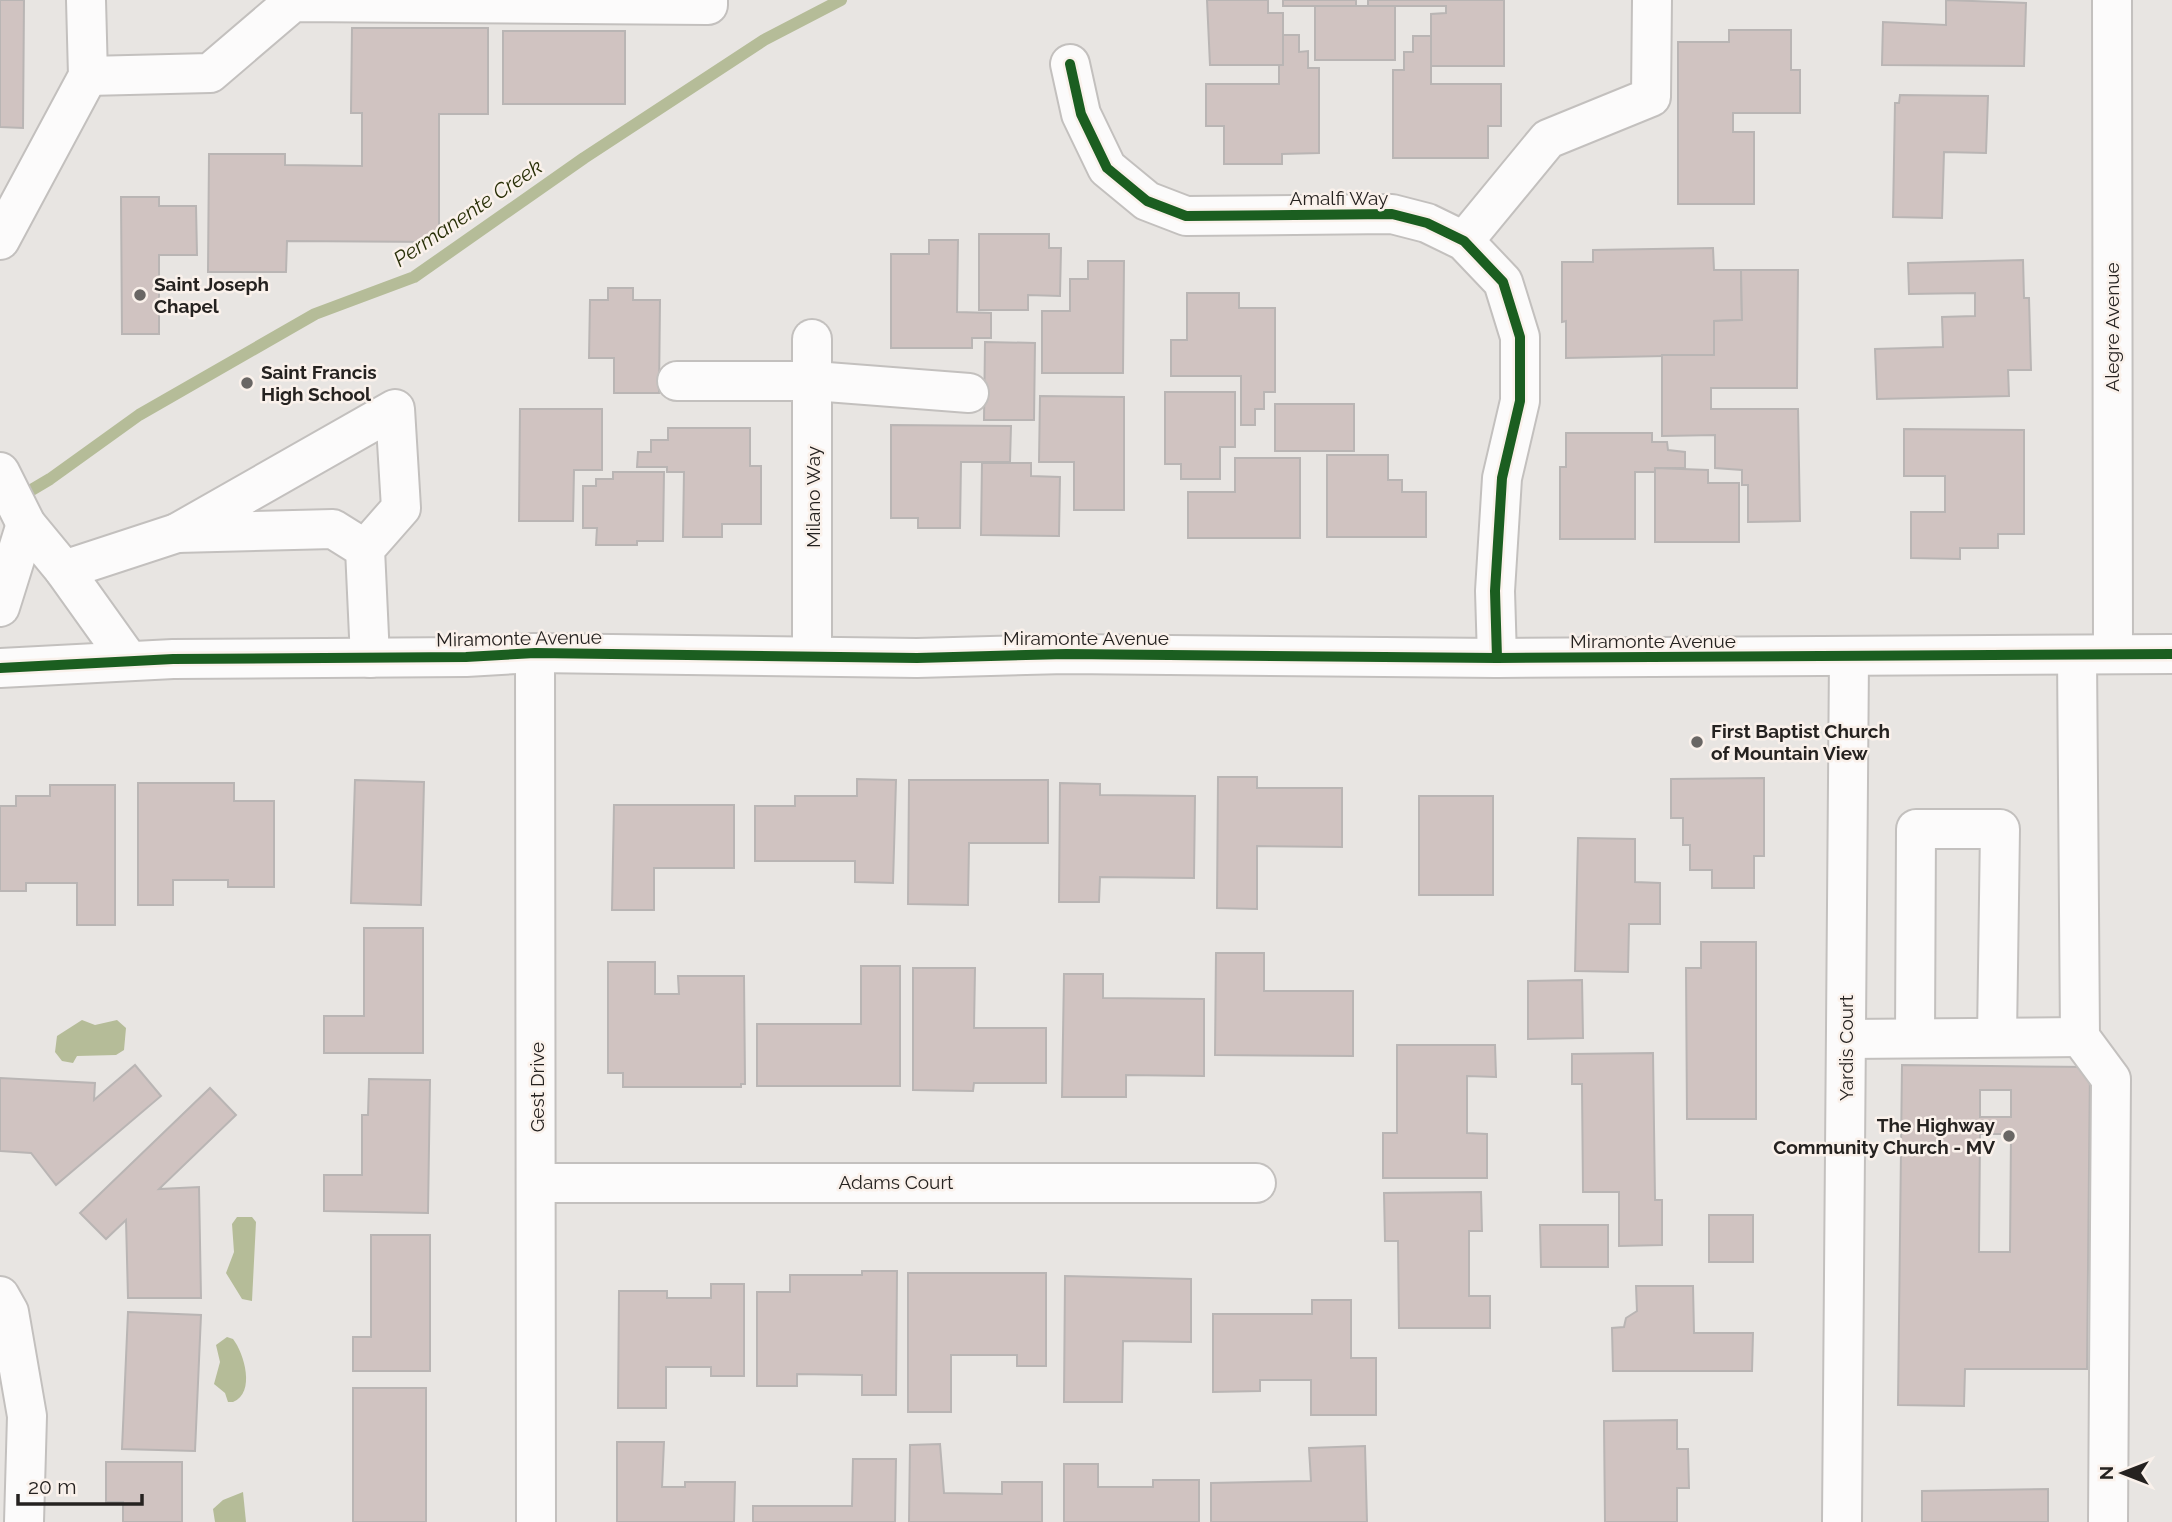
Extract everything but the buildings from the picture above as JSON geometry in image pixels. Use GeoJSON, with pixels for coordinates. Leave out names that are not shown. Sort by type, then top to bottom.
{"type":"FeatureCollection","features":[{"type":"Feature","properties":{"kind":"street"},"geometry":{"type":"LineString","coordinates":[[0,240],[88,76],[86,0]]}},
{"type":"Feature","properties":{"kind":"street"},"geometry":{"type":"LineString","coordinates":[[88,76],[210,72],[293,1],[708,5],[708,0]]}},
{"type":"Feature","properties":{"kind":"street"},"geometry":{"type":"LineString","coordinates":[[1464,241],[1548,139],[1651,97],[1652,0]]}},
{"type":"Feature","properties":{"kind":"street","name":"Alegre Avenue"},"geometry":{"type":"LineString","coordinates":[[2080,1037],[2095,655],[2112,0]]}},
{"type":"Feature","properties":{"kind":"street","name":"Amalfi Way"},"geometry":{"type":"LineString","coordinates":[[1070,64],[1081,114],[1107,168],[1147,201],[1186,216],[1392,214],[1427,223],[1464,241],[1503,282],[1520,337],[1520,401],[1502,478],[1495,591],[1497,658]]}},
{"type":"Feature","properties":{"kind":"street","name":"Milano Way"},"geometry":{"type":"LineString","coordinates":[[812,339],[812,656]]}},
{"type":"Feature","properties":{"kind":"street"},"geometry":{"type":"LineString","coordinates":[[677,381],[814,381],[969,393]]}},
{"type":"Feature","properties":{"kind":"street"},"geometry":{"type":"LineString","coordinates":[[64,570],[177,533],[395,409],[401,509],[365,549],[370,658]]}},
{"type":"Feature","properties":{"kind":"street"},"geometry":{"type":"LineString","coordinates":[[13,499],[129,661]]}},
{"type":"Feature","properties":{"kind":"street"},"geometry":{"type":"LineString","coordinates":[[0,607],[13,499]]}},
{"type":"Feature","properties":{"kind":"street"},"geometry":{"type":"LineString","coordinates":[[177,533],[333,529],[365,549]]}},
{"type":"Feature","properties":{"kind":"street","name":"Miramonte Avenue"},"geometry":{"type":"LineString","coordinates":[[0,668],[129,661],[535,653],[917,658],[1066,654],[1849,658],[2172,654]]}},
{"type":"Feature","properties":{"kind":"street","name":"Gest Drive"},"geometry":{"type":"LineString","coordinates":[[535,653],[536,1522]]}},
{"type":"Feature","properties":{"kind":"street","name":"Yardis Court"},"geometry":{"type":"LineString","coordinates":[[1842,1522],[1849,658]]}},
{"type":"Feature","properties":{"kind":"street"},"geometry":{"type":"LineString","coordinates":[[1915,1038],[1916,829],[2000,829],[1997,1037]]}},
{"type":"Feature","properties":{"kind":"street"},"geometry":{"type":"LineString","coordinates":[[1846,1039],[2080,1037],[2111,1079],[2108,1522]]}},
{"type":"Feature","properties":{"kind":"street","name":"Adams Court"},"geometry":{"type":"LineString","coordinates":[[537,1183],[1256,1183]]}},
{"type":"Feature","properties":{"kind":"street"},"geometry":{"type":"LineString","coordinates":[[0,1296],[9,1312],[27,1416],[24,1522]]}},
{"type":"Feature","properties":{"kind":"shaded area"},"geometry":{"type":"Polygon","coordinates":[[[82,1020],[95,1025],[117,1020],[126,1028],[124,1050],[116,1055],[77,1056],[73,1063],[62,1061],[55,1052],[57,1036],[82,1020]]]}},
{"type":"Feature","properties":{"kind":"shaded area"},"geometry":{"type":"Polygon","coordinates":[[[237,1217],[252,1217],[256,1222],[252,1301],[242,1299],[226,1273],[234,1252],[232,1224],[237,1217]]]}},
{"type":"Feature","properties":{"kind":"shaded area"},"geometry":{"type":"Polygon","coordinates":[[[227,1337],[233,1339],[237,1345],[246,1372],[244,1390],[233,1402],[228,1402],[225,1393],[214,1384],[220,1362],[216,1345],[227,1337]]]}},
{"type":"Feature","properties":{"kind":"shaded area"},"geometry":{"type":"Polygon","coordinates":[[[243,1492],[246,1522],[215,1522],[213,1509],[223,1500],[243,1492]]]}},
{"type":"Feature","properties":{"kind":"waterway","name":"Permanente Creek"},"geometry":{"type":"LineString","coordinates":[[18,498],[50,479],[139,415],[315,314],[414,277],[584,158],[764,40],[841,0]]}},
{"type":"Feature","properties":{"kind":"cycle path"},"geometry":{"type":"LineString","coordinates":[[1070,64],[1081,114],[1107,168],[1147,201],[1186,216],[1392,214],[1427,223],[1464,241],[1503,282],[1520,337],[1520,401],[1502,478],[1495,591],[1497,658]]}},
{"type":"Feature","properties":{"kind":"cycle path"},"geometry":{"type":"LineString","coordinates":[[0,668],[173,659],[466,657],[535,653],[917,658],[1066,654],[1497,658],[2172,654]]}},
{"type":"Feature","properties":{"kind":"place","name":"Saint Joseph Chapel"},"geometry":{"type":"Point","coordinates":[140,295]}},
{"type":"Feature","properties":{"kind":"place","name":"Saint Francis High School"},"geometry":{"type":"Point","coordinates":[247,383]}},
{"type":"Feature","properties":{"kind":"place","name":"First Baptist Church of Mountain View"},"geometry":{"type":"Point","coordinates":[1697,742]}},
{"type":"Feature","properties":{"kind":"place","name":"The Highway Community Church - MV"},"geometry":{"type":"Point","coordinates":[2009,1136]}}]}
